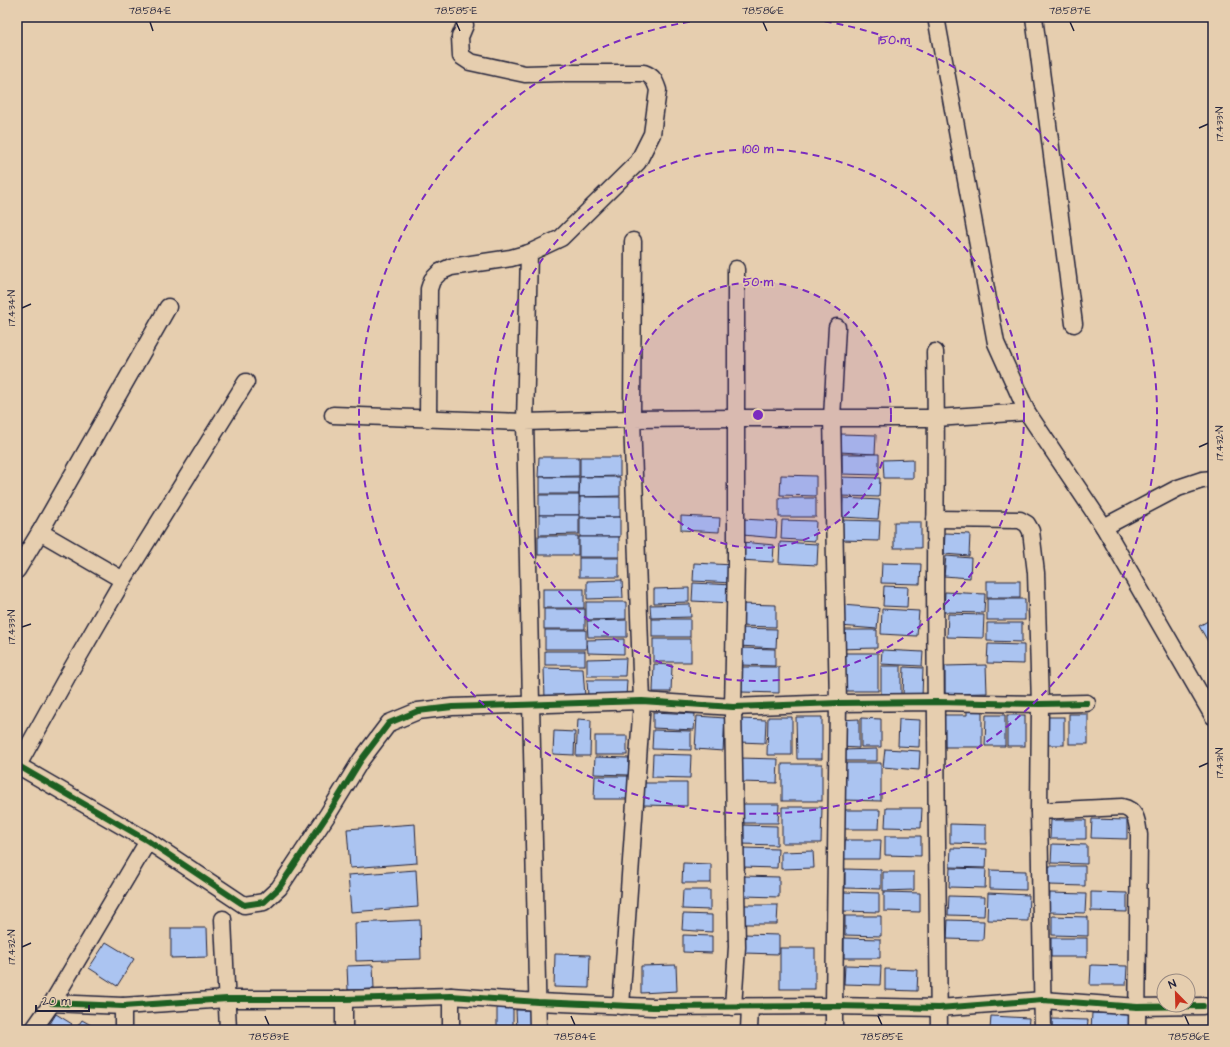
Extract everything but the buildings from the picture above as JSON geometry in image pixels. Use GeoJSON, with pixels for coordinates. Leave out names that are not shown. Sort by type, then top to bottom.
{"type":"FeatureCollection","features":[{"type":"Feature","properties":{"kind":"street"},"geometry":{"type":"LineString","coordinates":[[936,17],[996,343],[1027,412],[1104,527],[1213,715]]}},
{"type":"Feature","properties":{"kind":"street"},"geometry":{"type":"LineString","coordinates":[[1034,17],[1074,324]]}},
{"type":"Feature","properties":{"kind":"street"},"geometry":{"type":"LineString","coordinates":[[428,418],[429,289],[432,280],[440,272],[451,267],[511,258],[561,238],[638,162],[652,134],[658,90],[651,75],[644,73],[524,74],[470,62],[461,56],[460,37],[465,25]]}},
{"type":"Feature","properties":{"kind":"street"},"geometry":{"type":"LineString","coordinates":[[621,1006],[642,701],[632,419],[633,241]]}},
{"type":"Feature","properties":{"kind":"street"},"geometry":{"type":"LineString","coordinates":[[529,252],[526,422],[538,1030]]}},
{"type":"Feature","properties":{"kind":"street"},"geometry":{"type":"LineString","coordinates":[[733,1007],[737,947],[733,707],[736,563],[736,269]]}},
{"type":"Feature","properties":{"kind":"street"},"geometry":{"type":"LineString","coordinates":[[17,570],[168,306]]}},
{"type":"Feature","properties":{"kind":"street"},"geometry":{"type":"LineString","coordinates":[[834,1030],[838,703],[832,418],[837,327]]}},
{"type":"Feature","properties":{"kind":"street"},"geometry":{"type":"LineString","coordinates":[[935,352],[936,702],[940,1030]]}},
{"type":"Feature","properties":{"kind":"street"},"geometry":{"type":"LineString","coordinates":[[246,382],[123,580],[17,765],[148,842],[244,905],[264,902],[279,888],[328,814],[361,760],[389,723],[418,711],[452,707],[531,706],[642,701],[733,707],[838,703],[936,702],[1040,704],[1087,702]]}},
{"type":"Feature","properties":{"kind":"street"},"geometry":{"type":"LineString","coordinates":[[333,416],[526,422],[632,419],[936,418],[1027,412]]}},
{"type":"Feature","properties":{"kind":"street"},"geometry":{"type":"LineString","coordinates":[[1104,527],[1178,488],[1202,480],[1213,479]]}},
{"type":"Feature","properties":{"kind":"street"},"geometry":{"type":"LineString","coordinates":[[935,519],[1020,520],[1027,524],[1031,531],[1036,573],[1040,704],[1039,811],[1043,1030]]}},
{"type":"Feature","properties":{"kind":"street"},"geometry":{"type":"LineString","coordinates":[[40,532],[123,580]]}},
{"type":"Feature","properties":{"kind":"street"},"geometry":{"type":"LineString","coordinates":[[1039,811],[1122,807],[1130,810],[1135,815],[1139,835],[1137,1030]]}},
{"type":"Feature","properties":{"kind":"street"},"geometry":{"type":"LineString","coordinates":[[33,1030],[52,1003],[148,842]]}},
{"type":"Feature","properties":{"kind":"street"},"geometry":{"type":"LineString","coordinates":[[223,919],[228,1030]]}},
{"type":"Feature","properties":{"kind":"street"},"geometry":{"type":"LineString","coordinates":[[52,1003],[123,1006],[227,999],[451,996],[621,1006],[834,1006],[939,1008],[1043,1000],[1137,1007],[1203,1006]]}},
{"type":"Feature","properties":{"kind":"street"},"geometry":{"type":"LineString","coordinates":[[451,996],[451,1030]]}},
{"type":"Feature","properties":{"kind":"street"},"geometry":{"type":"LineString","coordinates":[[344,998],[344,1030]]}},
{"type":"Feature","properties":{"kind":"street"},"geometry":{"type":"LineString","coordinates":[[123,1006],[123,1030]]}},
{"type":"Feature","properties":{"kind":"street"},"geometry":{"type":"LineString","coordinates":[[749,1030],[750,1007]]}},
{"type":"Feature","properties":{"kind":"cycle path"},"geometry":{"type":"LineString","coordinates":[[17,765],[148,841],[244,905],[264,902],[279,888],[328,814],[361,760],[389,723],[418,711],[452,707],[642,701],[733,707],[838,703],[1087,703]]}},
{"type":"Feature","properties":{"kind":"cycle path"},"geometry":{"type":"LineString","coordinates":[[52,1003],[123,1006],[227,999],[344,999],[451,996],[538,1002],[653,1007],[834,1006],[939,1008],[1043,1000],[1137,1007],[1203,1006]]}}]}
